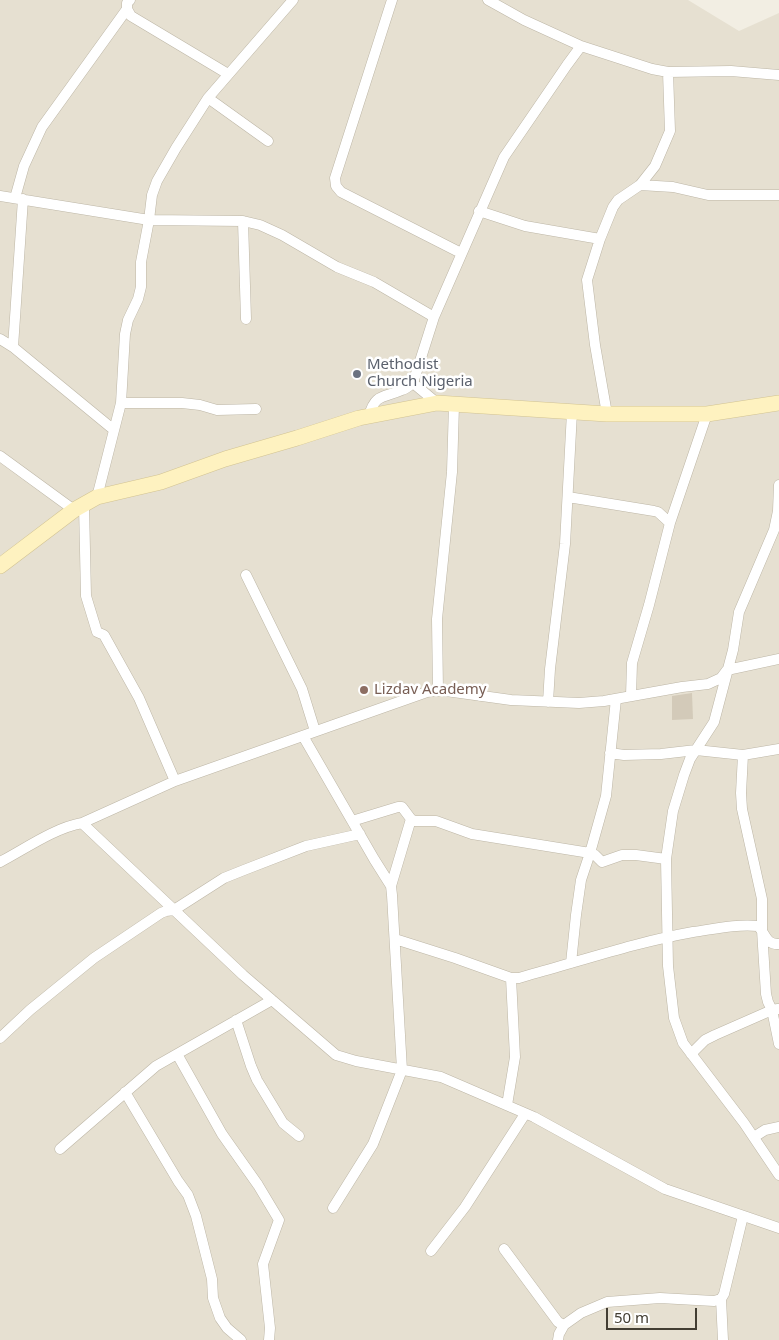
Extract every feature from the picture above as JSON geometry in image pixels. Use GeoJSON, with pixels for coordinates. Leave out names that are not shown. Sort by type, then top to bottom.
{"type":"FeatureCollection","features":[{"type":"Feature","properties":{"kind":"street"},"geometry":{"type":"LineString","coordinates":[[176,781],[139,698],[104,635],[97,632],[86,596],[85,504],[114,430],[121,403],[125,334],[128,320],[138,299],[141,287],[141,262],[152,196],[157,181],[208,98],[293,0]]}},
{"type":"Feature","properties":{"kind":"street"},"geometry":{"type":"LineString","coordinates":[[392,0],[335,178],[336,186],[341,192],[461,253]]}},
{"type":"Feature","properties":{"kind":"street"},"geometry":{"type":"LineString","coordinates":[[488,0],[524,20],[581,46],[652,69],[668,72],[731,71],[779,75]]}},
{"type":"Feature","properties":{"kind":"street"},"geometry":{"type":"LineString","coordinates":[[129,5],[131,16],[228,74]]}},
{"type":"Feature","properties":{"kind":"street"},"geometry":{"type":"LineString","coordinates":[[13,347],[19,198],[24,166],[42,127],[129,5]]}},
{"type":"Feature","properties":{"kind":"street"},"geometry":{"type":"LineString","coordinates":[[368,416],[372,405],[380,397],[404,390],[412,383],[434,317],[504,158],[581,46]]}},
{"type":"Feature","properties":{"kind":"street"},"geometry":{"type":"LineString","coordinates":[[606,414],[587,280],[600,239],[613,207],[618,200],[640,185],[655,166],[670,131],[668,72]]}},
{"type":"Feature","properties":{"kind":"street"},"geometry":{"type":"LineString","coordinates":[[208,98],[268,141]]}},
{"type":"Feature","properties":{"kind":"street"},"geometry":{"type":"LineString","coordinates":[[640,185],[673,187],[708,195],[779,195]]}},
{"type":"Feature","properties":{"kind":"street"},"geometry":{"type":"LineString","coordinates":[[0,196],[149,220],[243,221],[260,225],[282,235],[337,267],[374,282],[434,317]]}},
{"type":"Feature","properties":{"kind":"street"},"geometry":{"type":"LineString","coordinates":[[480,211],[525,226],[600,239]]}},
{"type":"Feature","properties":{"kind":"street"},"geometry":{"type":"LineString","coordinates":[[243,221],[246,319]]}},
{"type":"Feature","properties":{"kind":"street"},"geometry":{"type":"LineString","coordinates":[[0,339],[13,347],[114,430]]}},
{"type":"Feature","properties":{"kind":"street"},"geometry":{"type":"LineString","coordinates":[[412,383],[437,403]]}},
{"type":"Feature","properties":{"kind":"street"},"geometry":{"type":"LineString","coordinates":[[121,403],[182,403],[200,405],[217,410],[256,410]]}},
{"type":"Feature","properties":{"kind":"street"},"geometry":{"type":"LineString","coordinates":[[0,566],[85,504],[161,482],[225,459],[368,416],[437,403],[606,414],[706,414],[779,403]]}},
{"type":"Feature","properties":{"kind":"street"},"geometry":{"type":"LineString","coordinates":[[438,690],[437,619],[452,472],[454,404]]}},
{"type":"Feature","properties":{"kind":"street"},"geometry":{"type":"LineString","coordinates":[[548,702],[550,669],[566,544],[572,412]]}},
{"type":"Feature","properties":{"kind":"street"},"geometry":{"type":"LineString","coordinates":[[631,696],[632,663],[670,523],[706,414]]}},
{"type":"Feature","properties":{"kind":"street"},"geometry":{"type":"LineString","coordinates":[[0,456],[85,504]]}},
{"type":"Feature","properties":{"kind":"street"},"geometry":{"type":"LineString","coordinates":[[779,485],[778,511],[774,530],[739,612],[733,650],[714,722],[690,759],[684,775],[673,812],[666,859],[668,966],[674,1018],[683,1043],[744,1123],[779,1175]]}},
{"type":"Feature","properties":{"kind":"street"},"geometry":{"type":"LineString","coordinates":[[568,497],[658,512],[670,523]]}},
{"type":"Feature","properties":{"kind":"street"},"geometry":{"type":"LineString","coordinates":[[246,575],[302,689],[315,731]]}},
{"type":"Feature","properties":{"kind":"street"},"geometry":{"type":"LineString","coordinates":[[0,862],[59,830],[70,825],[82,823],[176,781],[418,695],[438,690],[510,700],[579,703],[708,684],[720,678],[728,670],[779,659]]}},
{"type":"Feature","properties":{"kind":"street"},"geometry":{"type":"LineString","coordinates":[[571,963],[581,880],[606,796],[616,698]]}},
{"type":"Feature","properties":{"kind":"street"},"geometry":{"type":"LineString","coordinates":[[303,736],[391,886]]}},
{"type":"Feature","properties":{"kind":"street"},"geometry":{"type":"LineString","coordinates":[[610,753],[624,755],[660,754],[696,750],[743,755],[779,748]]}},
{"type":"Feature","properties":{"kind":"street"},"geometry":{"type":"LineString","coordinates":[[743,755],[742,809],[762,899],[766,994],[768,1002],[776,1010],[779,1044]]}},
{"type":"Feature","properties":{"kind":"street"},"geometry":{"type":"LineString","coordinates":[[352,821],[402,807],[414,821],[436,821],[472,834],[590,853],[602,862],[622,855],[666,859]]}},
{"type":"Feature","properties":{"kind":"street"},"geometry":{"type":"LineString","coordinates":[[333,1208],[373,1144],[402,1070],[391,886],[411,819]]}},
{"type":"Feature","properties":{"kind":"street"},"geometry":{"type":"LineString","coordinates":[[82,823],[243,976],[336,1055],[356,1061],[441,1077],[526,1114],[665,1189],[779,1228]]}},
{"type":"Feature","properties":{"kind":"street"},"geometry":{"type":"LineString","coordinates":[[0,1038],[30,1010],[94,958],[161,913],[174,910],[224,878],[244,870],[306,846],[360,834]]}},
{"type":"Feature","properties":{"kind":"street"},"geometry":{"type":"LineString","coordinates":[[395,940],[455,958],[511,978],[519,978],[619,948],[667,937],[732,926],[758,926],[769,942],[779,944]]}},
{"type":"Feature","properties":{"kind":"street"},"geometry":{"type":"LineString","coordinates":[[507,1105],[515,1057],[511,978]]}},
{"type":"Feature","properties":{"kind":"street"},"geometry":{"type":"LineString","coordinates":[[60,1149],[156,1066],[272,1000]]}},
{"type":"Feature","properties":{"kind":"street"},"geometry":{"type":"LineString","coordinates":[[691,1054],[705,1040],[715,1034],[776,1010]]}},
{"type":"Feature","properties":{"kind":"street"},"geometry":{"type":"LineString","coordinates":[[236,1020],[257,1080],[283,1123],[299,1136]]}},
{"type":"Feature","properties":{"kind":"street"},"geometry":{"type":"LineString","coordinates":[[177,1054],[222,1134],[258,1185],[279,1220],[263,1264],[270,1328],[269,1340]]}},
{"type":"Feature","properties":{"kind":"street"},"geometry":{"type":"LineString","coordinates":[[125,1092],[188,1195],[196,1216],[220,1318],[227,1328],[241,1340]]}},
{"type":"Feature","properties":{"kind":"street"},"geometry":{"type":"LineString","coordinates":[[431,1251],[465,1207],[526,1114]]}},
{"type":"Feature","properties":{"kind":"street"},"geometry":{"type":"LineString","coordinates":[[754,1137],[766,1130],[779,1127]]}},
{"type":"Feature","properties":{"kind":"street"},"geometry":{"type":"LineString","coordinates":[[723,1340],[721,1299],[724,1294],[743,1216]]}},
{"type":"Feature","properties":{"kind":"street"},"geometry":{"type":"LineString","coordinates":[[504,1248],[558,1322],[564,1325]]}},
{"type":"Feature","properties":{"kind":"street"},"geometry":{"type":"LineString","coordinates":[[558,1340],[564,1325],[581,1313],[607,1302],[660,1298],[714,1301],[721,1299]]}},
{"type":"Feature","properties":{"kind":"shaded area"},"geometry":{"type":"Polygon","coordinates":[[[0,0],[688,0],[739,31],[779,13],[779,1340],[0,1340],[0,0]]]}},
{"type":"Feature","properties":{"kind":"building"},"geometry":{"type":"Polygon","coordinates":[[[692,693],[693,719],[672,720],[672,696],[692,693]]]}},
{"type":"Feature","properties":{"kind":"place","name":"Methodist Church Nigeria"},"geometry":{"type":"Point","coordinates":[357,374]}},
{"type":"Feature","properties":{"kind":"place","name":"Lizdav Academy"},"geometry":{"type":"Point","coordinates":[364,690]}}]}
